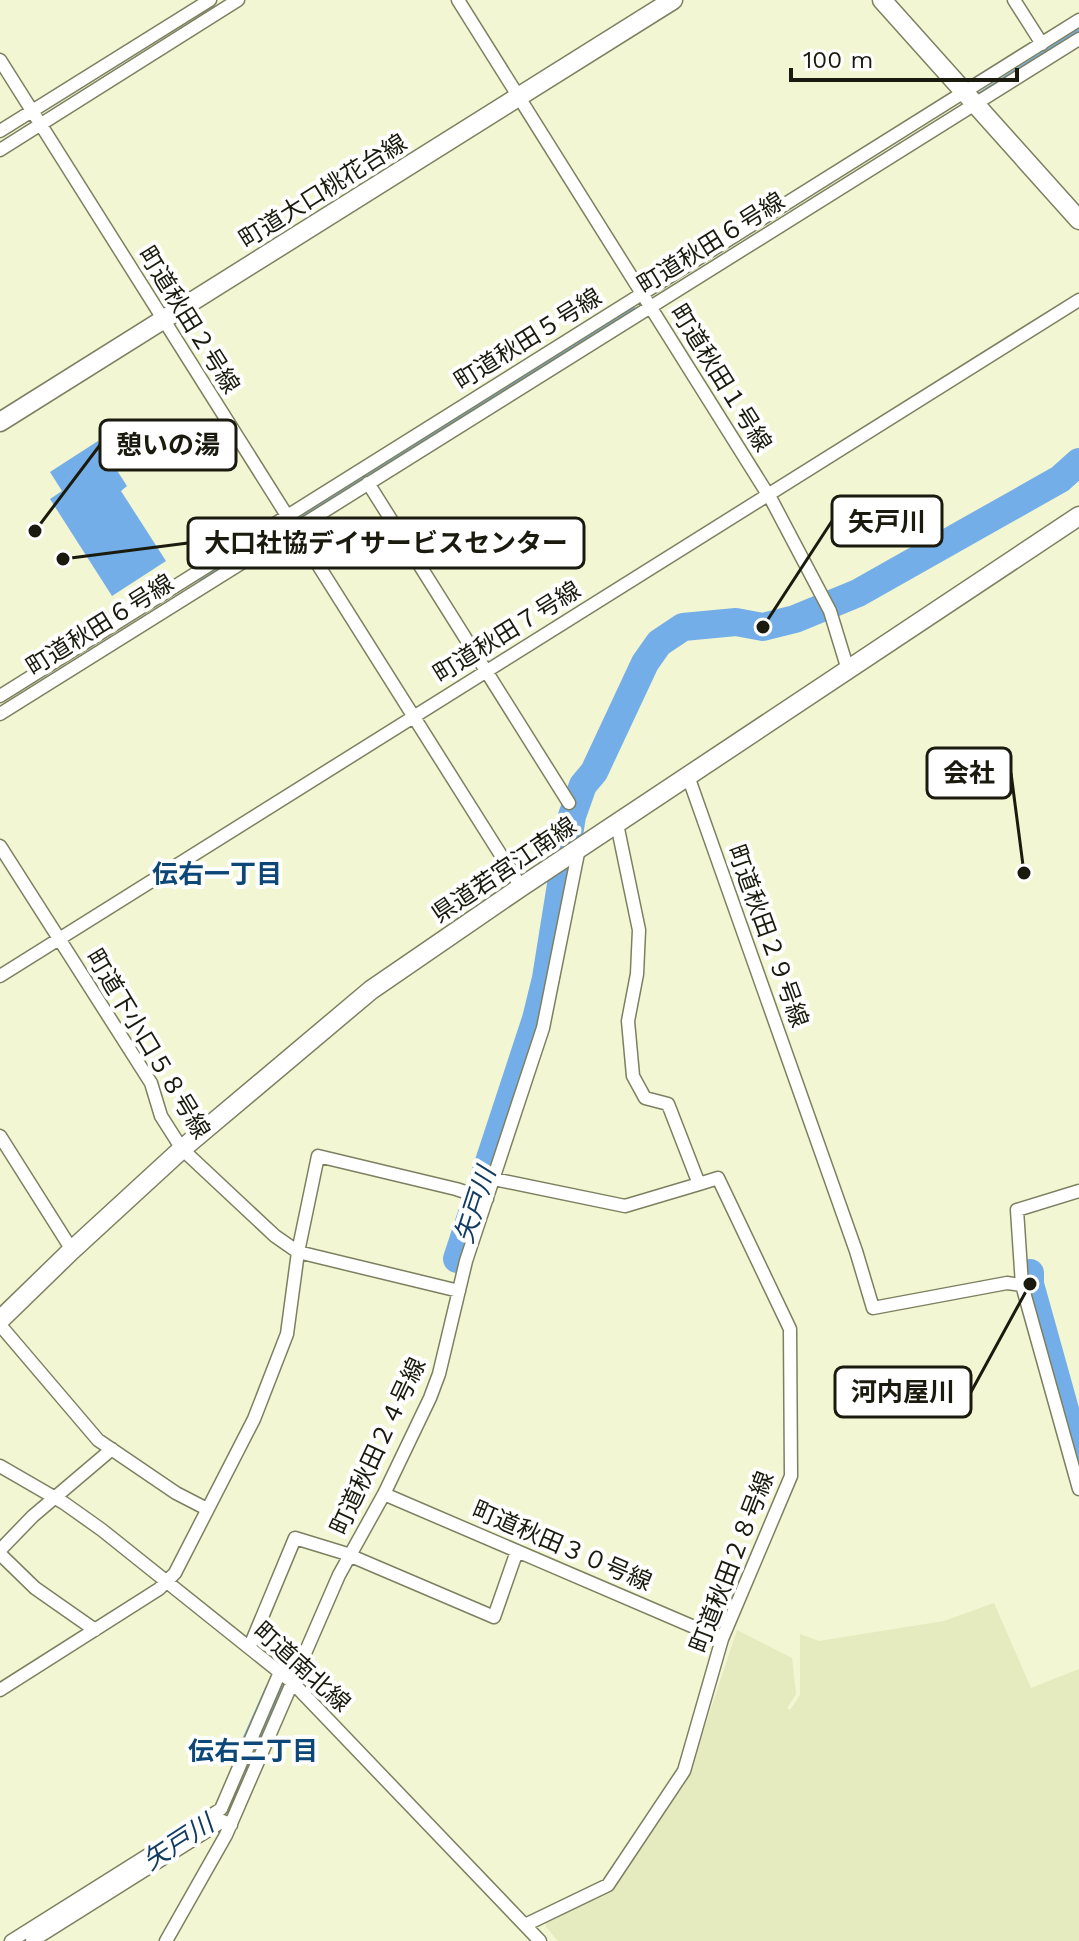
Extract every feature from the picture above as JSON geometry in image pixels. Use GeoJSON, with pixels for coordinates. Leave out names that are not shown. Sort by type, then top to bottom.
{"type":"FeatureCollection","features":[{"type":"Feature","properties":{"kind":"main road","name":"町道大口桃花台線"},"geometry":{"type":"LineString","coordinates":[[0,422],[673,0]]}},
{"type":"Feature","properties":{"kind":"main road"},"geometry":{"type":"LineString","coordinates":[[888,2],[1079,220]]}},
{"type":"Feature","properties":{"kind":"main road","name":"県道若宮江南線"},"geometry":{"type":"LineString","coordinates":[[0,1322],[72,1250],[182,1149],[371,990],[521,886],[1079,516]]}},
{"type":"Feature","properties":{"kind":"street"},"geometry":{"type":"LineString","coordinates":[[0,131],[210,0]]}},
{"type":"Feature","properties":{"kind":"street"},"geometry":{"type":"LineString","coordinates":[[0,150],[238,0]]}},
{"type":"Feature","properties":{"kind":"street","name":"町道秋田１号線"},"geometry":{"type":"LineString","coordinates":[[458,0],[768,495],[830,611],[848,670]]}},
{"type":"Feature","properties":{"kind":"street"},"geometry":{"type":"LineString","coordinates":[[1014,0],[1042,44]]}},
{"type":"Feature","properties":{"kind":"street","name":"町道秋田５号線"},"geometry":{"type":"LineString","coordinates":[[0,696],[642,294],[970,98],[1079,20]]}},
{"type":"Feature","properties":{"kind":"street","name":"町道秋田６号線"},"geometry":{"type":"LineString","coordinates":[[0,714],[650,307],[970,98],[1079,39]]}},
{"type":"Feature","properties":{"kind":"street","name":"町道秋田２号線"},"geometry":{"type":"LineString","coordinates":[[0,60],[521,886]]}},
{"type":"Feature","properties":{"kind":"street","name":"町道秋田７号線"},"geometry":{"type":"LineString","coordinates":[[0,976],[1079,300]]}},
{"type":"Feature","properties":{"kind":"street"},"geometry":{"type":"LineString","coordinates":[[368,483],[569,803]]}},
{"type":"Feature","properties":{"kind":"street","name":"町道秋田２９号線"},"geometry":{"type":"LineString","coordinates":[[688,776],[856,1251],[873,1308],[1007,1283],[1021,1277]]}},
{"type":"Feature","properties":{"kind":"street"},"geometry":{"type":"LineString","coordinates":[[494,1179],[625,1206],[699,1184],[668,1104],[645,1098],[633,1076],[628,1021],[637,974],[639,930],[617,824]]}},
{"type":"Feature","properties":{"kind":"street","name":"町道下小口５８号線"},"geometry":{"type":"LineString","coordinates":[[0,846],[151,1083],[161,1116],[182,1149],[275,1236],[298,1252]]}},
{"type":"Feature","properties":{"kind":"street","name":"町道秋田２４号線"},"geometry":{"type":"LineString","coordinates":[[166,1941],[231,1825],[339,1575],[384,1494],[439,1374],[459,1291],[545,1020],[579,849]]}},
{"type":"Feature","properties":{"kind":"street"},"geometry":{"type":"LineString","coordinates":[[0,1136],[72,1250]]}},
{"type":"Feature","properties":{"kind":"street"},"geometry":{"type":"LineString","coordinates":[[0,1690],[95,1630],[168,1581],[175,1573],[254,1419],[287,1334],[298,1252],[318,1156],[487,1199]]}},
{"type":"Feature","properties":{"kind":"street","name":"町道秋田２８号線"},"geometry":{"type":"LineString","coordinates":[[525,1925],[608,1885],[684,1771],[722,1639],[791,1476],[790,1329],[718,1178],[699,1184]]}},
{"type":"Feature","properties":{"kind":"street"},"geometry":{"type":"LineString","coordinates":[[1079,1191],[1017,1210],[1021,1277],[1079,1489]]}},
{"type":"Feature","properties":{"kind":"street"},"geometry":{"type":"LineString","coordinates":[[298,1252],[459,1291]]}},
{"type":"Feature","properties":{"kind":"street"},"geometry":{"type":"LineString","coordinates":[[0,1322],[98,1440],[176,1493],[207,1509]]}},
{"type":"Feature","properties":{"kind":"street"},"geometry":{"type":"LineString","coordinates":[[95,1630],[35,1588],[0,1552],[54,1497],[112,1449]]}},
{"type":"Feature","properties":{"kind":"street","name":"町道南北線"},"geometry":{"type":"LineString","coordinates":[[0,1466],[54,1497],[102,1530],[292,1682],[540,1941]]}},
{"type":"Feature","properties":{"kind":"street","name":"町道秋田３０号線"},"geometry":{"type":"LineString","coordinates":[[384,1494],[722,1639]]}},
{"type":"Feature","properties":{"kind":"street"},"geometry":{"type":"LineString","coordinates":[[250,1646],[295,1538],[344,1553],[494,1617],[517,1551]]}},
{"type":"Feature","properties":{"kind":"street"},"geometry":{"type":"LineString","coordinates":[[11,1941],[221,1809],[280,1672]]}},
{"type":"Feature","properties":{"kind":"street"},"geometry":{"type":"LineString","coordinates":[[32,1941],[223,1821],[231,1825]]}},
{"type":"Feature","properties":{"kind":"shaded area"},"geometry":{"type":"Polygon","coordinates":[[[994,1603],[1031,1688],[1079,1669],[1079,1941],[558,1941],[546,1927],[546,1922],[615,1888],[690,1772],[737,1630],[792,1658],[796,1694],[787,1708],[790,1710],[800,1695],[800,1634],[819,1641],[944,1621],[994,1603]]]}},
{"type":"Feature","properties":{"kind":"water"},"geometry":{"type":"Polygon","coordinates":[[[98,441],[127,486],[121,491],[166,561],[112,596],[50,499],[62,491],[50,472],[98,441]]]}},
{"type":"Feature","properties":{"kind":"waterway"},"geometry":{"type":"LineString","coordinates":[[979,95],[1079,31]]}},
{"type":"Feature","properties":{"kind":"waterway"},"geometry":{"type":"LineString","coordinates":[[202,581],[634,310]]}},
{"type":"Feature","properties":{"kind":"waterway","name":"矢戸川"},"geometry":{"type":"LineString","coordinates":[[457,1259],[536,1019],[546,978],[572,816],[583,785],[594,772],[645,663],[659,643],[683,627],[736,622],[763,627],[795,619],[858,593],[1060,479],[1079,462]]}},
{"type":"Feature","properties":{"kind":"waterway"},"geometry":{"type":"LineString","coordinates":[[1030,1273],[1030,1284],[1079,1460]]}},
{"type":"Feature","properties":{"kind":"waterway","name":"矢戸川"},"geometry":{"type":"LineString","coordinates":[[249,1758],[278,1693]]}},
{"type":"Feature","properties":{"kind":"place","name":"憩いの湯"},"geometry":{"type":"Point","coordinates":[35,531]}},
{"type":"Feature","properties":{"kind":"place","name":"大口社協デイサービスセンター"},"geometry":{"type":"Point","coordinates":[63,559]}},
{"type":"Feature","properties":{"kind":"place","name":"矢戸川"},"geometry":{"type":"Point","coordinates":[763,627]}},
{"type":"Feature","properties":{"kind":"place","name":"会社"},"geometry":{"type":"Point","coordinates":[1024,873]}},
{"type":"Feature","properties":{"kind":"place","name":"河内屋川"},"geometry":{"type":"Point","coordinates":[1030,1284]}},
{"type":"Feature","properties":{"kind":"district","name":"伝右一丁目"},"geometry":{"type":"Point","coordinates":[217,874]}},
{"type":"Feature","properties":{"kind":"district","name":"伝右二丁目"},"geometry":{"type":"Point","coordinates":[253,1751]}}]}
